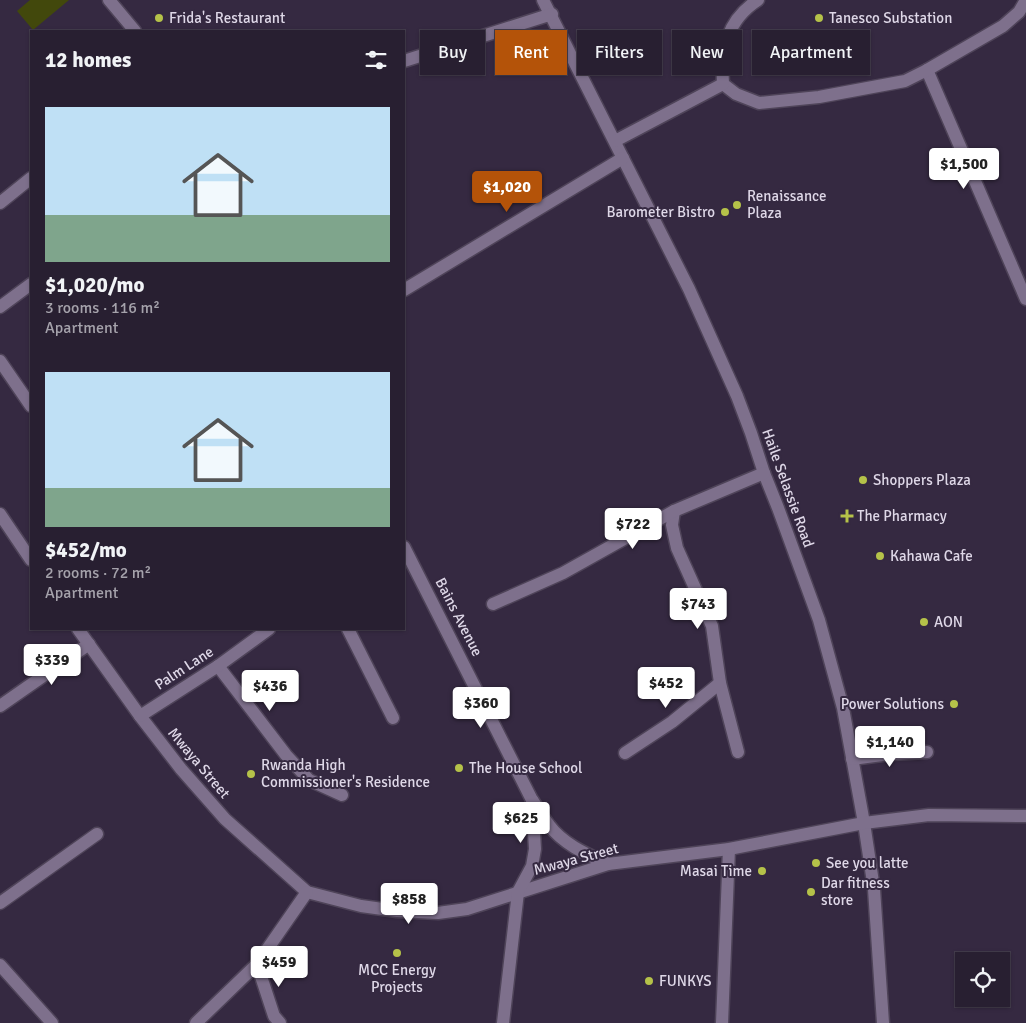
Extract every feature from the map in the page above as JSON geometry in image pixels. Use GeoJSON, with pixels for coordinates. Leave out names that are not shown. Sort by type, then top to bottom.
{"type":"FeatureCollection","features":[{"type":"Feature","properties":{"kind":"street"},"geometry":{"type":"LineString","coordinates":[[109,0],[134,30]]}},
{"type":"Feature","properties":{"kind":"street","name":"Haile Selassie Road"},"geometry":{"type":"LineString","coordinates":[[543,0],[552,14],[689,289],[737,396],[819,620],[842,708],[864,823],[874,889],[883,1023]]}},
{"type":"Feature","properties":{"kind":"street"},"geometry":{"type":"LineString","coordinates":[[758,0],[734,20],[725,46],[722,66],[723,84],[736,94],[759,103],[819,97],[905,80],[927,70],[1003,26],[1019,12],[1026,0]]}},
{"type":"Feature","properties":{"kind":"street"},"geometry":{"type":"LineString","coordinates":[[405,61],[552,14]]}},
{"type":"Feature","properties":{"kind":"street"},"geometry":{"type":"LineString","coordinates":[[927,70],[1026,299]]}},
{"type":"Feature","properties":{"kind":"street"},"geometry":{"type":"LineString","coordinates":[[615,141],[723,84]]}},
{"type":"Feature","properties":{"kind":"street"},"geometry":{"type":"LineString","coordinates":[[405,289],[623,158]]}},
{"type":"Feature","properties":{"kind":"street"},"geometry":{"type":"LineString","coordinates":[[0,203],[30,179]]}},
{"type":"Feature","properties":{"kind":"street"},"geometry":{"type":"LineString","coordinates":[[0,307],[30,285]]}},
{"type":"Feature","properties":{"kind":"street"},"geometry":{"type":"LineString","coordinates":[[0,361],[30,405]]}},
{"type":"Feature","properties":{"kind":"street"},"geometry":{"type":"LineString","coordinates":[[493,604],[563,573],[674,511],[764,474]]}},
{"type":"Feature","properties":{"kind":"street"},"geometry":{"type":"LineString","coordinates":[[674,511],[672,525],[677,548],[712,626],[720,683],[738,752]]}},
{"type":"Feature","properties":{"kind":"street"},"geometry":{"type":"LineString","coordinates":[[0,514],[30,559]]}},
{"type":"Feature","properties":{"kind":"street","name":"Bains Avenue"},"geometry":{"type":"LineString","coordinates":[[405,549],[531,798],[550,826],[561,838],[575,848],[608,864]]}},
{"type":"Feature","properties":{"kind":"street","name":"Mwaya Street"},"geometry":{"type":"LineString","coordinates":[[79,630],[140,716],[181,769],[225,819],[307,892],[360,906],[398,911],[438,913],[467,909],[608,864],[729,849],[864,823],[929,815],[1026,816]]}},
{"type":"Feature","properties":{"kind":"street","name":"Palm Lane"},"geometry":{"type":"LineString","coordinates":[[140,716],[218,666],[268,630]]}},
{"type":"Feature","properties":{"kind":"street"},"geometry":{"type":"LineString","coordinates":[[349,630],[393,718]]}},
{"type":"Feature","properties":{"kind":"street"},"geometry":{"type":"LineString","coordinates":[[0,706],[89,644]]}},
{"type":"Feature","properties":{"kind":"street"},"geometry":{"type":"LineString","coordinates":[[218,666],[286,755],[309,780],[342,795]]}},
{"type":"Feature","properties":{"kind":"street"},"geometry":{"type":"LineString","coordinates":[[625,753],[672,722],[720,683]]}},
{"type":"Feature","properties":{"kind":"street"},"geometry":{"type":"LineString","coordinates":[[852,759],[927,752]]}},
{"type":"Feature","properties":{"kind":"street"},"geometry":{"type":"LineString","coordinates":[[503,1023],[518,892],[532,866],[535,849],[531,798]]}},
{"type":"Feature","properties":{"kind":"street"},"geometry":{"type":"LineString","coordinates":[[0,903],[97,834]]}},
{"type":"Feature","properties":{"kind":"street"},"geometry":{"type":"LineString","coordinates":[[722,1023],[729,849]]}},
{"type":"Feature","properties":{"kind":"street"},"geometry":{"type":"LineString","coordinates":[[196,1023],[257,964],[307,892]]}},
{"type":"Feature","properties":{"kind":"street"},"geometry":{"type":"LineString","coordinates":[[257,964],[274,1016],[280,1023]]}},
{"type":"Feature","properties":{"kind":"street"},"geometry":{"type":"LineString","coordinates":[[0,965],[52,1023]]}},
{"type":"Feature","properties":{"kind":"green space"},"geometry":{"type":"Polygon","coordinates":[[[30,0],[69,0],[33,30],[17,11],[30,0]]]}},
{"type":"Feature","properties":{"kind":"place","name":"Frida's Restaurant"},"geometry":{"type":"Point","coordinates":[159,18]}},
{"type":"Feature","properties":{"kind":"place","name":"Tanesco Substation"},"geometry":{"type":"Point","coordinates":[819,18]}},
{"type":"Feature","properties":{"kind":"place","name":"Renaissance Plaza"},"geometry":{"type":"Point","coordinates":[737,205]}},
{"type":"Feature","properties":{"kind":"place","name":"Barometer Bistro"},"geometry":{"type":"Point","coordinates":[725,212]}},
{"type":"Feature","properties":{"kind":"place","name":"Shoppers Plaza"},"geometry":{"type":"Point","coordinates":[863,480]}},
{"type":"Feature","properties":{"kind":"place","name":"The Pharmacy"},"geometry":{"type":"Point","coordinates":[847,516]}},
{"type":"Feature","properties":{"kind":"place","name":"Kahawa Cafe"},"geometry":{"type":"Point","coordinates":[880,556]}},
{"type":"Feature","properties":{"kind":"place","name":"AON"},"geometry":{"type":"Point","coordinates":[924,622]}},
{"type":"Feature","properties":{"kind":"place","name":"Power Solutions"},"geometry":{"type":"Point","coordinates":[954,704]}},
{"type":"Feature","properties":{"kind":"place","name":"The House School"},"geometry":{"type":"Point","coordinates":[459,768]}},
{"type":"Feature","properties":{"kind":"place","name":"Rwanda High Commissioner's Residence"},"geometry":{"type":"Point","coordinates":[251,774]}},
{"type":"Feature","properties":{"kind":"place","name":"See you latte"},"geometry":{"type":"Point","coordinates":[816,863]}},
{"type":"Feature","properties":{"kind":"place","name":"Masai Time"},"geometry":{"type":"Point","coordinates":[762,871]}},
{"type":"Feature","properties":{"kind":"place","name":"Dar fitness store"},"geometry":{"type":"Point","coordinates":[811,892]}},
{"type":"Feature","properties":{"kind":"place","name":"MCC Energy Projects"},"geometry":{"type":"Point","coordinates":[397,953]}},
{"type":"Feature","properties":{"kind":"place","name":"FUNKYS"},"geometry":{"type":"Point","coordinates":[649,981]}}]}
